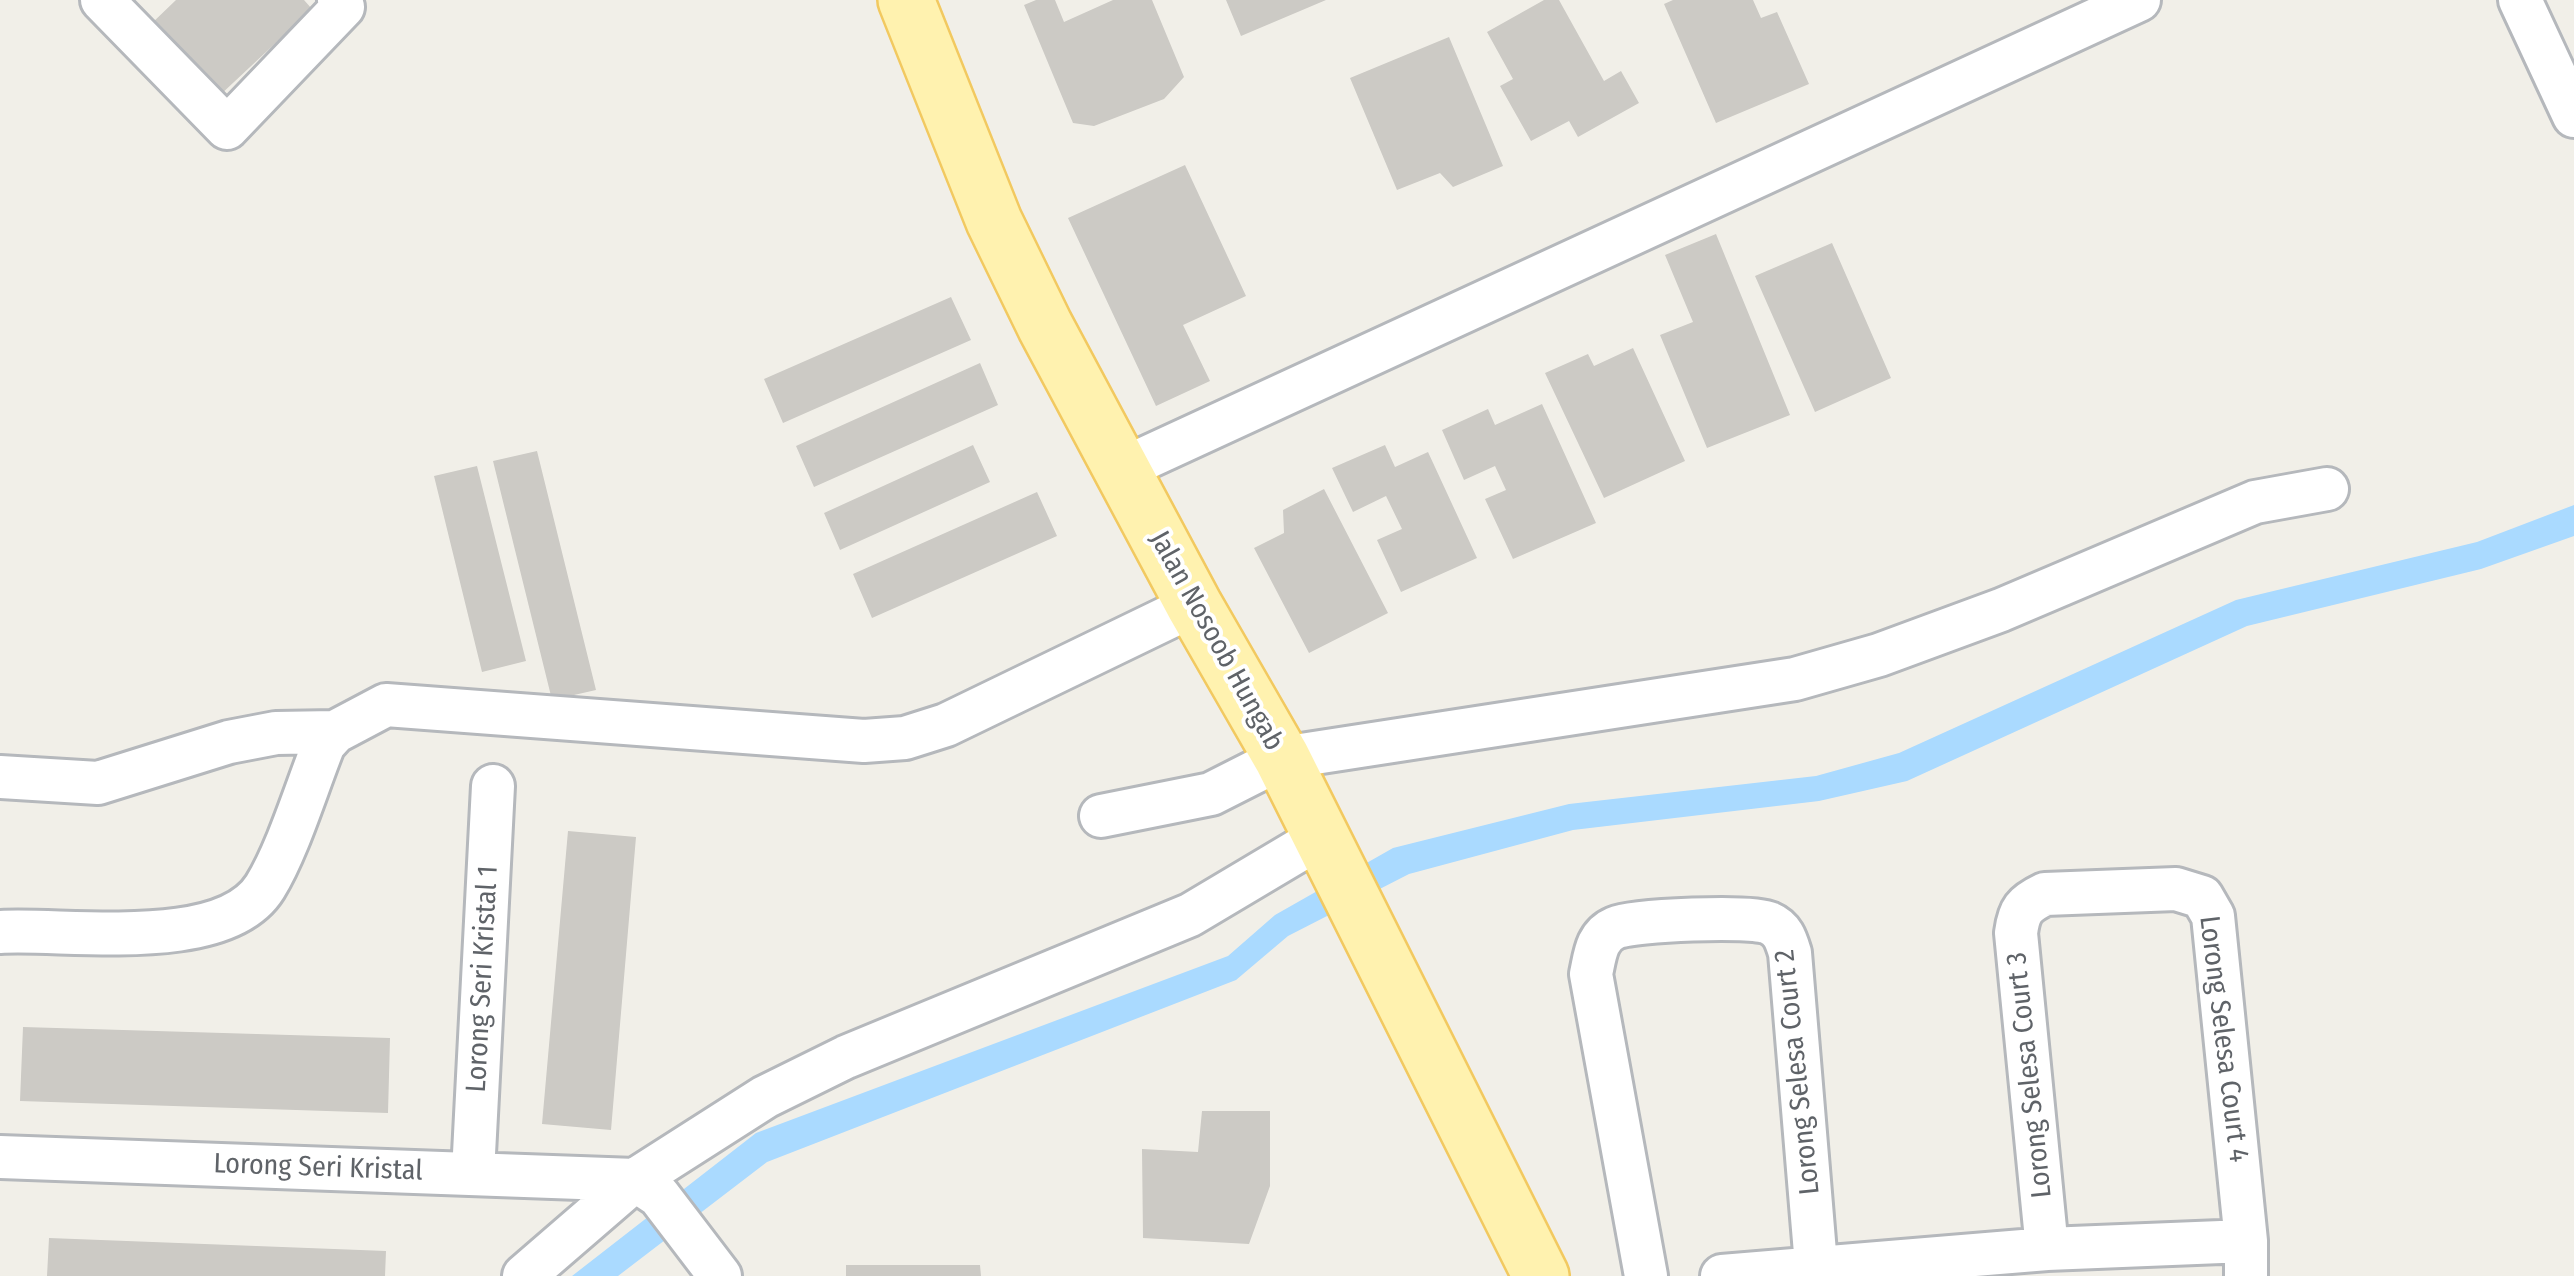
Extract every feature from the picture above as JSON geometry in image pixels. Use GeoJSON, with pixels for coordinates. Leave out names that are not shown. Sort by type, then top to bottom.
{"type":"FeatureCollection","features":[{"type":"Feature","properties":{"kind":"main road","name":"Jalan Nosoob Hungab"},"geometry":{"type":"LineString","coordinates":[[906,0],[994,221],[1194,605],[1282,758],[1363,913],[1542,1276]]}},
{"type":"Feature","properties":{"kind":"street"},"geometry":{"type":"LineString","coordinates":[[102,0],[227,128],[343,7],[338,0]]}},
{"type":"Feature","properties":{"kind":"street"},"geometry":{"type":"LineString","coordinates":[[1122,469],[2139,0]]}},
{"type":"Feature","properties":{"kind":"street"},"geometry":{"type":"LineString","coordinates":[[2520,0],[2574,116]]}},
{"type":"Feature","properties":{"kind":"street"},"geometry":{"type":"LineString","coordinates":[[1102,816],[1211,794],[1282,758],[1795,679],[1879,655],[2001,610],[2255,502],[2327,490]]}},
{"type":"Feature","properties":{"kind":"street"},"geometry":{"type":"LineString","coordinates":[[0,932],[202,928],[236,914],[264,889],[324,744],[334,732],[386,705],[864,741],[904,738],[946,725],[1194,605]]}},
{"type":"Feature","properties":{"kind":"street"},"geometry":{"type":"LineString","coordinates":[[0,776],[98,783],[229,742],[276,733],[334,732]]}},
{"type":"Feature","properties":{"kind":"street","name":"Lorong Seri Kristal 1"},"geometry":{"type":"LineString","coordinates":[[473,1173],[493,786]]}},
{"type":"Feature","properties":{"kind":"street"},"geometry":{"type":"LineString","coordinates":[[524,1276],[764,1097],[846,1056],[1190,914],[1326,847]]}},
{"type":"Feature","properties":{"kind":"street","name":"Lorong Selesa Court 4"},"geometry":{"type":"LineString","coordinates":[[2026,903],[2045,894],[2176,889],[2202,896],[2213,916],[2246,1258]]}},
{"type":"Feature","properties":{"kind":"street","name":"Lorong Selesa Court 3"},"geometry":{"type":"LineString","coordinates":[[2026,903],[2016,932],[2047,1249]]}},
{"type":"Feature","properties":{"kind":"street","name":"Lorong Selesa Court 2"},"geometry":{"type":"LineString","coordinates":[[1646,1276],[1591,974],[1597,944],[1615,928],[1749,916],[1772,924],[1784,934],[1790,954],[1816,1265]]}},
{"type":"Feature","properties":{"kind":"street","name":"Lorong Seri Kristal"},"geometry":{"type":"LineString","coordinates":[[0,1157],[473,1173],[647,1188]]}},
{"type":"Feature","properties":{"kind":"street"},"geometry":{"type":"LineString","coordinates":[[647,1188],[720,1276]]}},
{"type":"Feature","properties":{"kind":"street"},"geometry":{"type":"LineString","coordinates":[[1722,1276],[1816,1265],[2047,1249],[2246,1258]]}},
{"type":"Feature","properties":{"kind":"water"},"geometry":{"type":"Polygon","coordinates":[[[2574,505],[2574,536],[2481,569],[2247,626],[1907,781],[1819,801],[1573,830],[1409,874],[1288,936],[1236,980],[767,1162],[618,1276],[572,1276],[756,1133],[1228,956],[1275,915],[1393,848],[1569,804],[1816,776],[1899,753],[2236,600],[2477,542],[2574,505]]]}},
{"type":"Feature","properties":{"kind":"building"},"geometry":{"type":"Polygon","coordinates":[[[176,0],[304,0],[312,9],[218,97],[150,25],[176,0]]]}},
{"type":"Feature","properties":{"kind":"building"},"geometry":{"type":"Polygon","coordinates":[[[1036,0],[1055,0],[1064,22],[1113,0],[1152,0],[1184,77],[1164,99],[1094,126],[1073,123],[1024,5],[1036,0]]]}},
{"type":"Feature","properties":{"kind":"building"},"geometry":{"type":"Polygon","coordinates":[[[1226,0],[1326,0],[1241,36],[1226,0]]]}},
{"type":"Feature","properties":{"kind":"building"},"geometry":{"type":"Polygon","coordinates":[[[1544,0],[1559,0],[1604,81],[1621,71],[1639,103],[1578,137],[1569,121],[1531,141],[1500,86],[1513,79],[1487,32],[1544,0]]]}},
{"type":"Feature","properties":{"kind":"building"},"geometry":{"type":"Polygon","coordinates":[[[1673,0],[1753,0],[1761,18],[1777,12],[1809,84],[1716,123],[1664,4],[1673,0]]]}},
{"type":"Feature","properties":{"kind":"building"},"geometry":{"type":"Polygon","coordinates":[[[1449,37],[1503,166],[1453,187],[1440,173],[1397,190],[1350,78],[1449,37]]]}},
{"type":"Feature","properties":{"kind":"building"},"geometry":{"type":"Polygon","coordinates":[[[1185,165],[1246,296],[1183,325],[1210,381],[1156,406],[1068,218],[1185,165]]]}},
{"type":"Feature","properties":{"kind":"building"},"geometry":{"type":"Polygon","coordinates":[[[1716,234],[1790,415],[1707,448],[1660,335],[1693,322],[1665,255],[1716,234]]]}},
{"type":"Feature","properties":{"kind":"building"},"geometry":{"type":"Polygon","coordinates":[[[1832,243],[1891,378],[1815,412],[1755,276],[1832,243]]]}},
{"type":"Feature","properties":{"kind":"building"},"geometry":{"type":"Polygon","coordinates":[[[951,297],[971,340],[783,423],[764,379],[951,297]]]}},
{"type":"Feature","properties":{"kind":"building"},"geometry":{"type":"Polygon","coordinates":[[[1633,348],[1685,461],[1604,498],[1545,373],[1588,354],[1594,366],[1633,348]]]}},
{"type":"Feature","properties":{"kind":"building"},"geometry":{"type":"Polygon","coordinates":[[[980,363],[998,405],[814,487],[796,446],[980,363]]]}},
{"type":"Feature","properties":{"kind":"building"},"geometry":{"type":"Polygon","coordinates":[[[1542,404],[1596,523],[1513,559],[1485,499],[1506,490],[1495,466],[1464,480],[1442,430],[1488,409],[1495,425],[1542,404]]]}},
{"type":"Feature","properties":{"kind":"building"},"geometry":{"type":"Polygon","coordinates":[[[973,445],[990,482],[840,550],[824,513],[973,445]]]}},
{"type":"Feature","properties":{"kind":"building"},"geometry":{"type":"Polygon","coordinates":[[[1385,445],[1395,467],[1428,452],[1477,558],[1401,592],[1377,540],[1402,529],[1386,496],[1353,512],[1332,468],[1385,445]]]}},
{"type":"Feature","properties":{"kind":"building"},"geometry":{"type":"Polygon","coordinates":[[[537,451],[596,690],[552,700],[493,461],[537,451]]]}},
{"type":"Feature","properties":{"kind":"building"},"geometry":{"type":"Polygon","coordinates":[[[477,466],[526,661],[482,672],[434,476],[477,466]]]}},
{"type":"Feature","properties":{"kind":"building"},"geometry":{"type":"Polygon","coordinates":[[[1324,489],[1388,613],[1309,653],[1254,548],[1284,533],[1283,510],[1324,489]]]}},
{"type":"Feature","properties":{"kind":"building"},"geometry":{"type":"Polygon","coordinates":[[[1037,492],[1057,536],[872,618],[853,574],[1037,492]]]}},
{"type":"Feature","properties":{"kind":"building"},"geometry":{"type":"Polygon","coordinates":[[[568,831],[636,837],[611,1130],[542,1124],[568,831]]]}},
{"type":"Feature","properties":{"kind":"building"},"geometry":{"type":"Polygon","coordinates":[[[23,1027],[390,1038],[388,1113],[20,1101],[23,1027]]]}},
{"type":"Feature","properties":{"kind":"building"},"geometry":{"type":"Polygon","coordinates":[[[1202,1111],[1270,1111],[1270,1186],[1249,1244],[1143,1238],[1142,1149],[1198,1152],[1202,1111]]]}},
{"type":"Feature","properties":{"kind":"building"},"geometry":{"type":"Polygon","coordinates":[[[49,1238],[386,1251],[385,1276],[47,1276],[49,1238]]]}},
{"type":"Feature","properties":{"kind":"building"},"geometry":{"type":"Polygon","coordinates":[[[846,1265],[980,1265],[981,1276],[846,1276],[846,1265]]]}}]}
